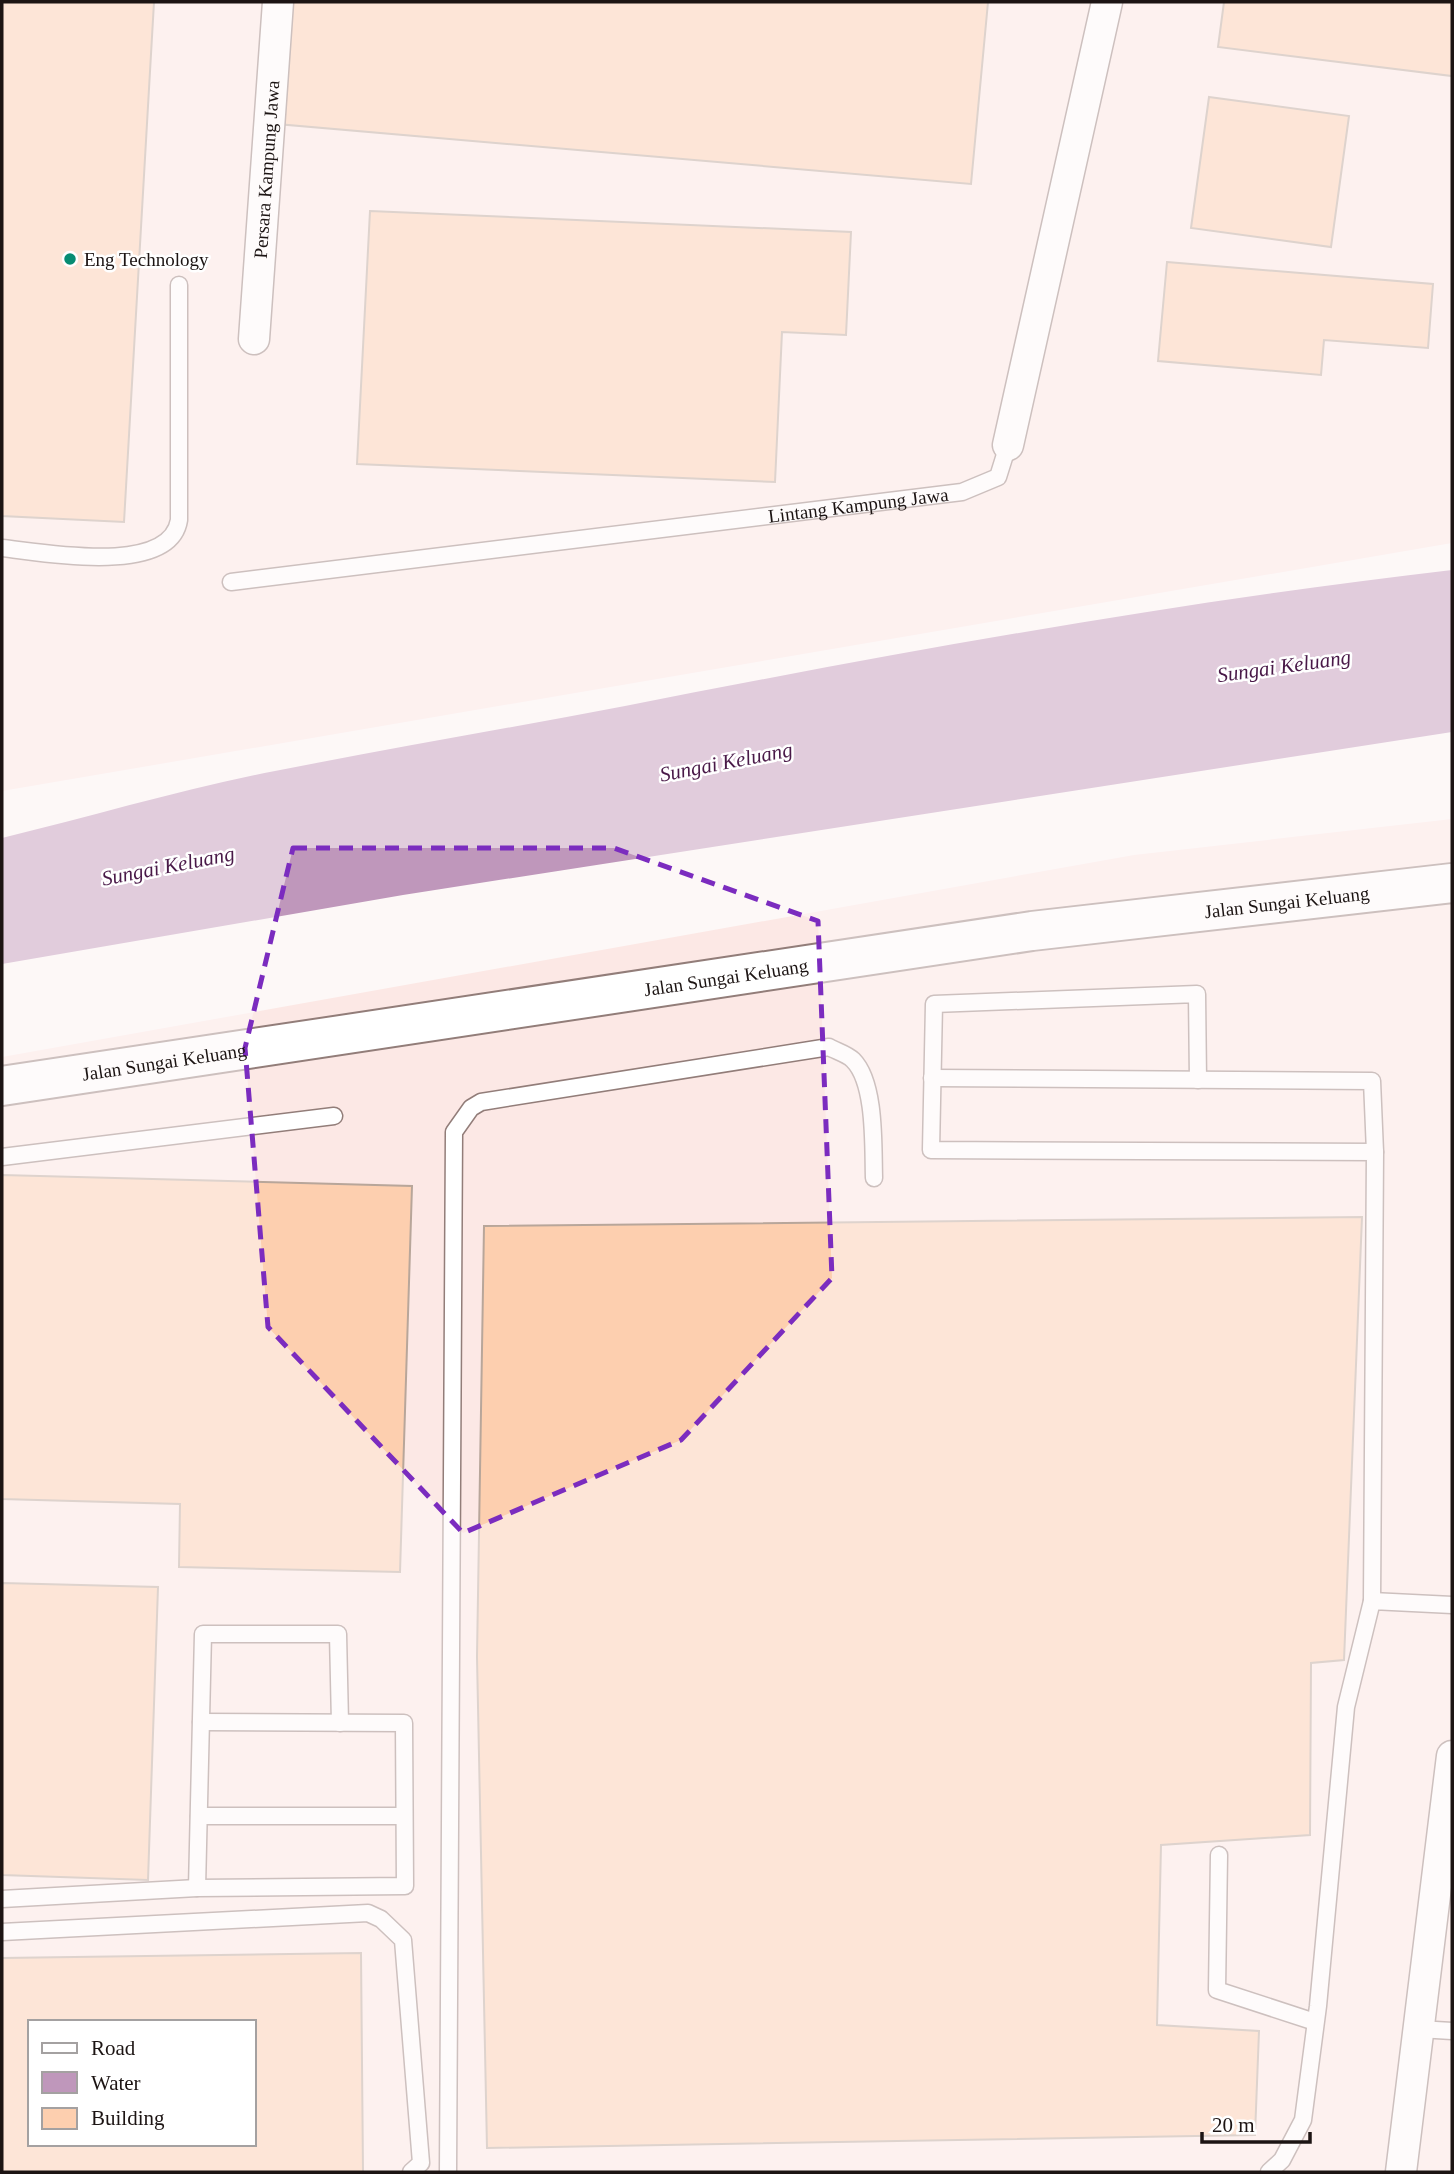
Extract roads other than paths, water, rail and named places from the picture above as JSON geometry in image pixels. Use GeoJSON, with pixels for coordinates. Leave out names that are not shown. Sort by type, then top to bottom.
{"type":"FeatureCollection","features":[{"type":"Feature","properties":{"kind":"street","name":"Persara Kampung Jawa"},"geometry":{"type":"LineString","coordinates":[[254,339],[278,2]]}},
{"type":"Feature","properties":{"kind":"street","name":"Lintang Kampung Jawa"},"geometry":{"type":"LineString","coordinates":[[1008,445],[1107,2]]}},
{"type":"Feature","properties":{"kind":"street","name":"Jalan Sungai Keluang"},"geometry":{"type":"LineString","coordinates":[[2,1086],[1032,932],[1452,883]]}},
{"type":"Feature","properties":{"kind":"street"},"geometry":{"type":"LineString","coordinates":[[1401,2172],[1452,1756]]}},
{"type":"Feature","properties":{"kind":"lane"},"geometry":{"type":"LineString","coordinates":[[2,548],[94,558],[139,553],[166,543],[177,533],[179,285]]}},
{"type":"Feature","properties":{"kind":"lane","name":"Lintang Kampung Jawa"},"geometry":{"type":"LineString","coordinates":[[230,582],[962,492],[998,477],[1008,445]]}},
{"type":"Feature","properties":{"kind":"lane"},"geometry":{"type":"LineString","coordinates":[[1198,1080],[1196,994],[934,1004],[931,1150],[1375,1152]]}},
{"type":"Feature","properties":{"kind":"lane"},"geometry":{"type":"LineString","coordinates":[[448,2172],[454,1132],[471,1108],[481,1102],[829,1047],[853,1060],[865,1079],[871,1120],[874,1178]]}},
{"type":"Feature","properties":{"kind":"lane"},"geometry":{"type":"LineString","coordinates":[[932,1078],[1372,1081],[1375,1152],[1372,1601],[1346,1707],[1303,2120],[1282,2160],[1269,2172]]}},
{"type":"Feature","properties":{"kind":"lane"},"geometry":{"type":"LineString","coordinates":[[2,1157],[334,1116]]}},
{"type":"Feature","properties":{"kind":"lane"},"geometry":{"type":"LineString","coordinates":[[1372,1601],[1452,1605]]}},
{"type":"Feature","properties":{"kind":"lane"},"geometry":{"type":"LineString","coordinates":[[197,1888],[203,1634],[338,1634],[340,1723]]}},
{"type":"Feature","properties":{"kind":"lane"},"geometry":{"type":"LineString","coordinates":[[2,1899],[197,1888],[405,1886],[404,1723],[201,1722]]}},
{"type":"Feature","properties":{"kind":"lane"},"geometry":{"type":"LineString","coordinates":[[199,1816],[404,1816]]}},
{"type":"Feature","properties":{"kind":"lane"},"geometry":{"type":"LineString","coordinates":[[1219,1855],[1217,1990],[1315,2022]]}},
{"type":"Feature","properties":{"kind":"lane"},"geometry":{"type":"LineString","coordinates":[[2,1932],[368,1913],[381,1919],[403,1940],[421,2163],[411,2172]]}},
{"type":"Feature","properties":{"kind":"lane"},"geometry":{"type":"LineString","coordinates":[[1419,2029],[1452,2031]]}},
{"type":"Feature","properties":{"kind":"water","name":"Sungai Keluang"},"geometry":{"type":"Polygon","coordinates":[[[1452,570],[1452,732],[403,895],[2,964],[2,838],[241,778],[831,666],[1244,597],[1452,570]]]}},
{"type":"Feature","properties":{"kind":"place","name":"Eng Technology"},"geometry":{"type":"Point","coordinates":[70,259]}}]}
